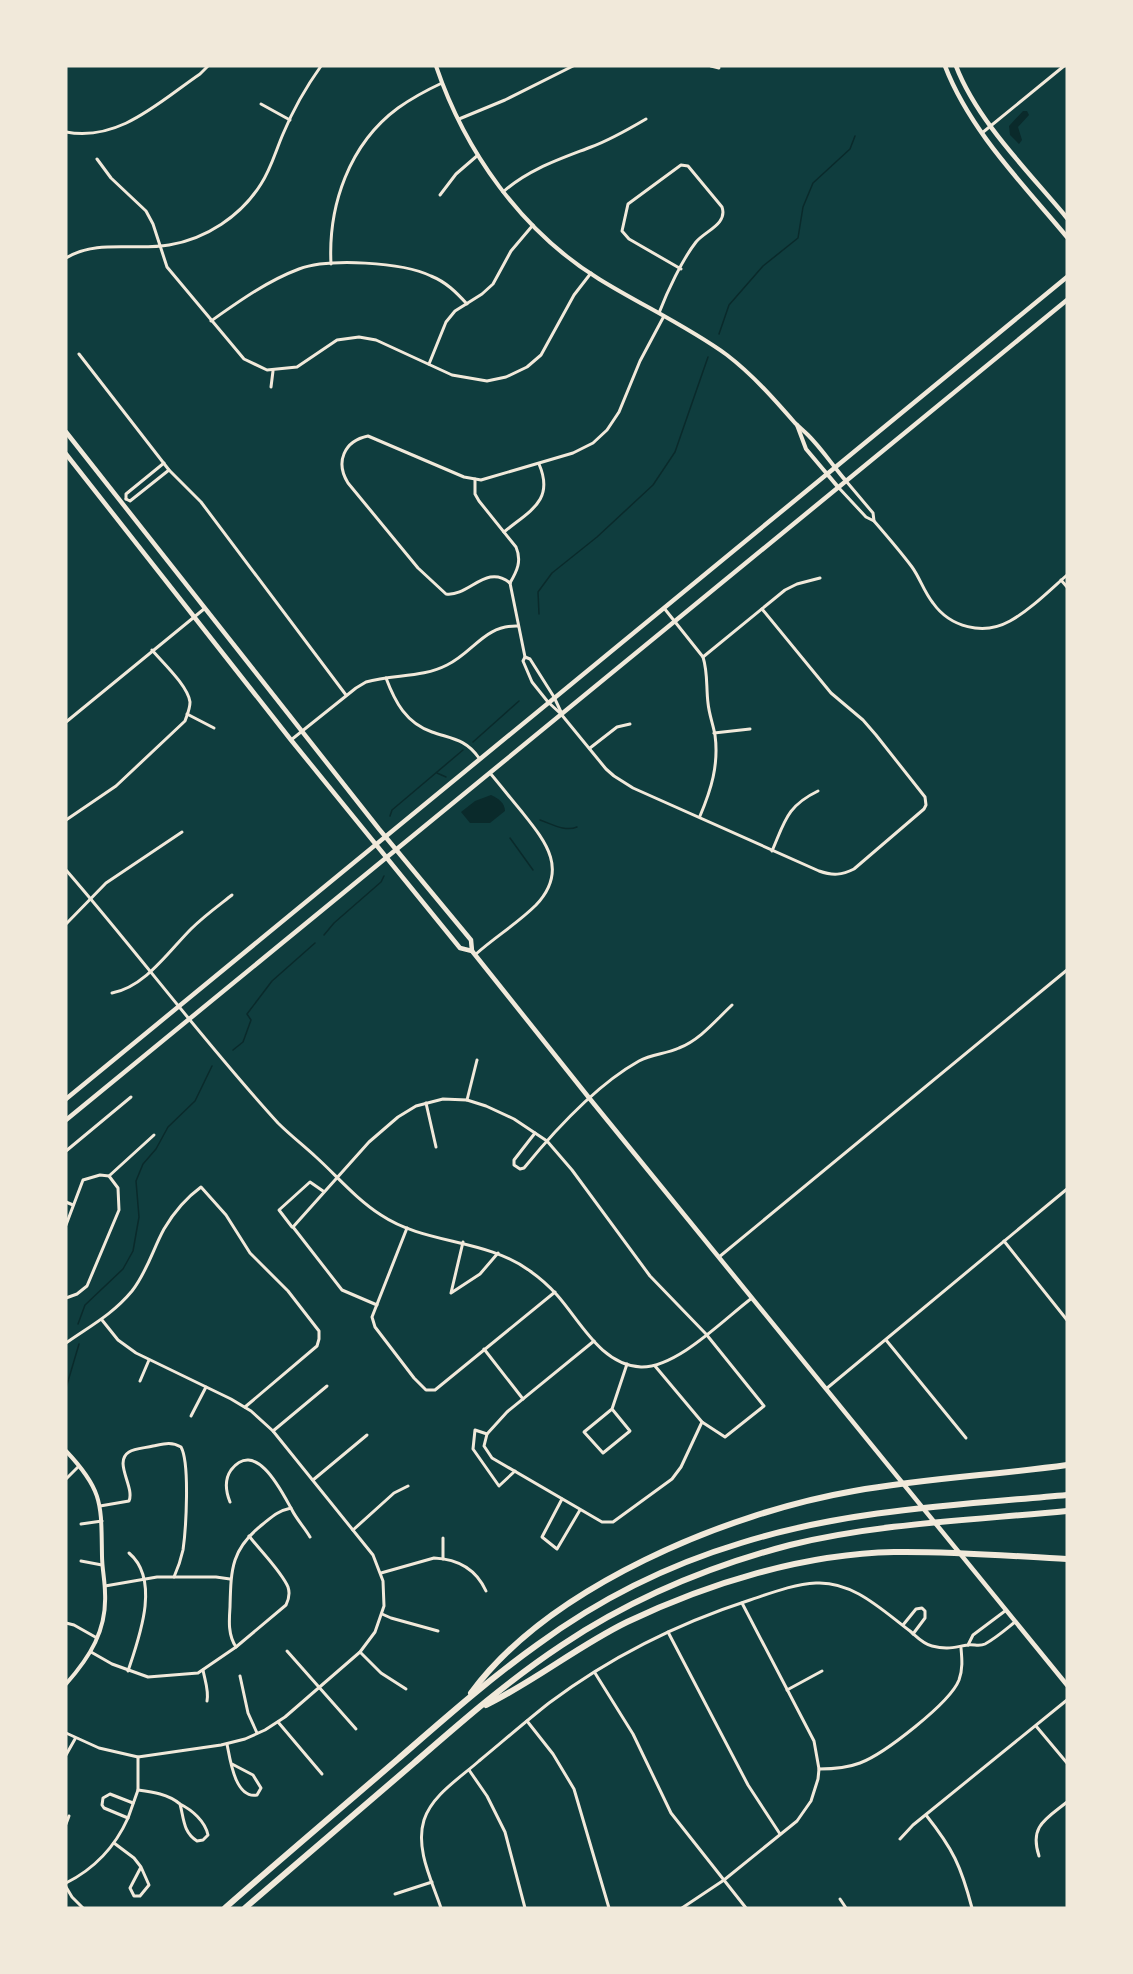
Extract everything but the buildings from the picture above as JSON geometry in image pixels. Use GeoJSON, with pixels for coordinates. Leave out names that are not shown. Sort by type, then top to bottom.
{"type":"FeatureCollection","features":[{"type":"Feature","properties":{"kind":"highway"},"geometry":{"type":"LineString","coordinates":[[465,1701],[485,1674],[529,1633],[564,1607],[636,1565],[686,1542],[767,1513],[815,1499],[889,1486],[1067,1465]]}},
{"type":"Feature","properties":{"kind":"highway"},"geometry":{"type":"LineString","coordinates":[[225,1908],[465,1701],[537,1645],[573,1620],[652,1578],[739,1543],[785,1530],[891,1512],[1067,1495]]}},
{"type":"Feature","properties":{"kind":"highway"},"geometry":{"type":"LineString","coordinates":[[245,1908],[475,1710],[536,1662],[622,1610],[684,1581],[791,1545],[870,1530],[1067,1511]]}},
{"type":"Feature","properties":{"kind":"highway"},"geometry":{"type":"LineString","coordinates":[[475,1710],[504,1696],[571,1653],[627,1622],[721,1585],[760,1573],[831,1558],[882,1553],[930,1552],[1067,1559]]}},
{"type":"Feature","properties":{"kind":"main road"},"geometry":{"type":"LineString","coordinates":[[945,66],[960,100],[982,133],[1067,237]]}},
{"type":"Feature","properties":{"kind":"main road"},"geometry":{"type":"LineString","coordinates":[[956,66],[969,94],[991,126],[1067,218]]}},
{"type":"Feature","properties":{"kind":"main road"},"geometry":{"type":"LineString","coordinates":[[66,1099],[1067,277]]}},
{"type":"Feature","properties":{"kind":"main road"},"geometry":{"type":"LineString","coordinates":[[66,1120],[1067,300]]}},
{"type":"Feature","properties":{"kind":"main road"},"geometry":{"type":"LineString","coordinates":[[66,432],[385,837],[471,940],[473,953],[590,1100],[1067,1685]]}},
{"type":"Feature","properties":{"kind":"main road"},"geometry":{"type":"LineString","coordinates":[[66,454],[386,859],[460,948],[473,953]]}},
{"type":"Feature","properties":{"kind":"street"},"geometry":{"type":"LineString","coordinates":[[66,132],[104,132],[125,126],[208,66]]}},
{"type":"Feature","properties":{"kind":"street"},"geometry":{"type":"LineString","coordinates":[[66,258],[89,249],[146,248],[187,242],[220,225],[238,211],[261,184],[290,120],[321,66]]}},
{"type":"Feature","properties":{"kind":"street"},"geometry":{"type":"LineString","coordinates":[[436,66],[442,83],[478,155],[503,192],[533,225],[573,262],[729,357],[765,388],[796,425],[808,435],[873,513],[874,521]]}},
{"type":"Feature","properties":{"kind":"street"},"geometry":{"type":"LineString","coordinates":[[459,119],[505,100],[573,66]]}},
{"type":"Feature","properties":{"kind":"street"},"geometry":{"type":"LineString","coordinates":[[711,66],[719,68]]}},
{"type":"Feature","properties":{"kind":"street"},"geometry":{"type":"LineString","coordinates":[[982,133],[1064,66]]}},
{"type":"Feature","properties":{"kind":"street"},"geometry":{"type":"LineString","coordinates":[[331,264],[330,232],[333,210],[350,167],[364,144],[397,108],[442,83]]}},
{"type":"Feature","properties":{"kind":"street"},"geometry":{"type":"LineString","coordinates":[[261,104],[290,120]]}},
{"type":"Feature","properties":{"kind":"street"},"geometry":{"type":"LineString","coordinates":[[503,192],[511,184],[549,162],[592,146],[646,119]]}},
{"type":"Feature","properties":{"kind":"street"},"geometry":{"type":"LineString","coordinates":[[440,195],[456,174],[478,155]]}},
{"type":"Feature","properties":{"kind":"street"},"geometry":{"type":"LineString","coordinates":[[97,159],[111,178],[146,211],[153,224],[167,267],[211,321],[244,359],[273,371],[297,367],[337,340],[358,337],[376,340],[452,375],[487,381],[501,378],[527,367],[541,355],[574,296],[591,273]]}},
{"type":"Feature","properties":{"kind":"street"},"geometry":{"type":"LineString","coordinates":[[658,313],[696,242],[722,220],[724,213],[722,207],[688,166],[681,165],[628,204],[622,231],[629,239],[681,269]]}},
{"type":"Feature","properties":{"kind":"street"},"geometry":{"type":"LineString","coordinates":[[429,363],[446,322],[455,312],[493,284],[511,250],[533,225]]}},
{"type":"Feature","properties":{"kind":"street"},"geometry":{"type":"LineString","coordinates":[[211,321],[249,294],[300,268],[331,264],[375,264],[429,274],[444,282],[467,304]]}},
{"type":"Feature","properties":{"kind":"street"},"geometry":{"type":"LineString","coordinates":[[663,316],[640,361],[619,412],[607,430],[593,443],[573,453],[481,480],[465,477],[375,438],[361,438],[349,445],[344,452],[341,464],[348,483],[418,568],[446,594],[463,590],[487,578],[504,578],[510,584],[525,657],[523,661],[532,682],[606,769],[623,782],[772,850],[828,874],[845,873],[854,869],[909,823],[926,805],[925,797],[876,735],[831,693],[762,609]]}},
{"type":"Feature","properties":{"kind":"street"},"geometry":{"type":"LineString","coordinates":[[79,354],[169,470],[208,511],[346,695]]}},
{"type":"Feature","properties":{"kind":"street"},"geometry":{"type":"LineString","coordinates":[[271,387],[273,371]]}},
{"type":"Feature","properties":{"kind":"street"},"geometry":{"type":"LineString","coordinates":[[796,425],[806,449],[826,474],[866,517],[874,521],[912,568],[930,599],[940,611],[957,623],[977,629],[991,628],[1010,621],[1067,575]]}},
{"type":"Feature","properties":{"kind":"street"},"geometry":{"type":"LineString","coordinates":[[164,463],[126,494],[126,500],[130,501],[169,470]]}},
{"type":"Feature","properties":{"kind":"street"},"geometry":{"type":"LineString","coordinates":[[504,532],[534,507],[544,494],[545,478],[539,464]]}},
{"type":"Feature","properties":{"kind":"street"},"geometry":{"type":"LineString","coordinates":[[475,479],[479,501],[516,547],[519,567],[510,584]]}},
{"type":"Feature","properties":{"kind":"street"},"geometry":{"type":"LineString","coordinates":[[703,657],[784,590],[820,578]]}},
{"type":"Feature","properties":{"kind":"street"},"geometry":{"type":"LineString","coordinates":[[1061,580],[1067,587]]}},
{"type":"Feature","properties":{"kind":"street"},"geometry":{"type":"LineString","coordinates":[[664,608],[703,657],[708,678],[710,717],[716,759],[713,780],[700,816]]}},
{"type":"Feature","properties":{"kind":"street"},"geometry":{"type":"LineString","coordinates":[[66,722],[204,609]]}},
{"type":"Feature","properties":{"kind":"street"},"geometry":{"type":"LineString","coordinates":[[291,740],[346,695],[366,682],[438,670],[450,664],[497,628],[506,625],[518,626]]}},
{"type":"Feature","properties":{"kind":"street"},"geometry":{"type":"LineString","coordinates":[[66,820],[121,782],[185,721],[190,701],[187,692],[152,651]]}},
{"type":"Feature","properties":{"kind":"street"},"geometry":{"type":"LineString","coordinates":[[525,657],[530,659],[554,697],[561,714]]}},
{"type":"Feature","properties":{"kind":"street"},"geometry":{"type":"LineString","coordinates":[[386,678],[394,698],[409,718],[428,730],[468,745],[479,758]]}},
{"type":"Feature","properties":{"kind":"street"},"geometry":{"type":"LineString","coordinates":[[187,714],[214,728]]}},
{"type":"Feature","properties":{"kind":"street"},"geometry":{"type":"LineString","coordinates":[[590,748],[617,728],[630,724]]}},
{"type":"Feature","properties":{"kind":"street"},"geometry":{"type":"LineString","coordinates":[[714,733],[750,729]]}},
{"type":"Feature","properties":{"kind":"street"},"geometry":{"type":"LineString","coordinates":[[473,953],[534,907],[542,898],[551,879],[552,867],[548,846],[490,773]]}},
{"type":"Feature","properties":{"kind":"street"},"geometry":{"type":"LineString","coordinates":[[772,850],[787,816],[801,800],[818,791]]}},
{"type":"Feature","properties":{"kind":"street"},"geometry":{"type":"LineString","coordinates":[[66,924],[114,877],[182,832]]}},
{"type":"Feature","properties":{"kind":"street"},"geometry":{"type":"LineString","coordinates":[[66,870],[280,1125],[382,1216],[407,1228],[498,1253],[527,1269],[555,1292],[594,1341],[612,1357],[627,1364],[641,1367],[655,1366],[675,1358],[752,1298]]}},
{"type":"Feature","properties":{"kind":"street"},"geometry":{"type":"LineString","coordinates":[[112,993],[129,988],[204,917],[232,895]]}},
{"type":"Feature","properties":{"kind":"street"},"geometry":{"type":"LineString","coordinates":[[719,1257],[1067,970]]}},
{"type":"Feature","properties":{"kind":"street"},"geometry":{"type":"LineString","coordinates":[[535,1133],[514,1160],[516,1167],[520,1169],[524,1168],[569,1117],[617,1077],[639,1061],[679,1048],[700,1035],[732,1005]]}},
{"type":"Feature","properties":{"kind":"street"},"geometry":{"type":"LineString","coordinates":[[467,1100],[477,1060]]}},
{"type":"Feature","properties":{"kind":"street"},"geometry":{"type":"LineString","coordinates":[[66,1151],[131,1098]]}},
{"type":"Feature","properties":{"kind":"street"},"geometry":{"type":"LineString","coordinates":[[292,1227],[382,1130],[417,1106],[443,1099],[467,1100],[501,1112],[547,1141],[572,1170],[650,1276],[706,1334],[764,1406],[725,1437],[702,1422],[655,1366]]}},
{"type":"Feature","properties":{"kind":"street"},"geometry":{"type":"LineString","coordinates":[[426,1103],[436,1147]]}},
{"type":"Feature","properties":{"kind":"street"},"geometry":{"type":"LineString","coordinates":[[66,1225],[83,1180],[93,1176],[109,1176],[154,1135]]}},
{"type":"Feature","properties":{"kind":"street"},"geometry":{"type":"LineString","coordinates":[[66,1299],[87,1286],[119,1210],[118,1188],[109,1176]]}},
{"type":"Feature","properties":{"kind":"street"},"geometry":{"type":"LineString","coordinates":[[323,1191],[310,1182],[279,1210],[342,1290],[377,1305]]}},
{"type":"Feature","properties":{"kind":"street"},"geometry":{"type":"LineString","coordinates":[[66,1343],[102,1320],[132,1291],[174,1214],[201,1187],[226,1215],[250,1253],[288,1291],[319,1331],[320,1339],[313,1350],[245,1407]]}},
{"type":"Feature","properties":{"kind":"street"},"geometry":{"type":"LineString","coordinates":[[826,1389],[1067,1189]]}},
{"type":"Feature","properties":{"kind":"street"},"geometry":{"type":"LineString","coordinates":[[66,1202],[73,1204]]}},
{"type":"Feature","properties":{"kind":"street"},"geometry":{"type":"LineString","coordinates":[[407,1228],[372,1317],[375,1327],[426,1390],[435,1390],[555,1292]]}},
{"type":"Feature","properties":{"kind":"street"},"geometry":{"type":"LineString","coordinates":[[463,1242],[451,1293],[480,1274],[498,1253]]}},
{"type":"Feature","properties":{"kind":"street"},"geometry":{"type":"LineString","coordinates":[[1004,1242],[1067,1320]]}},
{"type":"Feature","properties":{"kind":"street"},"geometry":{"type":"LineString","coordinates":[[66,1733],[99,1748],[138,1757],[227,1744],[258,1733],[278,1722],[360,1652],[375,1632],[382,1614],[384,1594],[381,1573],[366,1546],[273,1431],[245,1407],[149,1360],[126,1346],[102,1320]]}},
{"type":"Feature","properties":{"kind":"street"},"geometry":{"type":"LineString","coordinates":[[886,1340],[966,1438]]}},
{"type":"Feature","properties":{"kind":"street"},"geometry":{"type":"LineString","coordinates":[[594,1341],[507,1412],[487,1434],[484,1446],[492,1458],[602,1522],[613,1522],[672,1479],[681,1467],[702,1422]]}},
{"type":"Feature","properties":{"kind":"street"},"geometry":{"type":"LineString","coordinates":[[484,1349],[523,1399]]}},
{"type":"Feature","properties":{"kind":"street"},"geometry":{"type":"LineString","coordinates":[[140,1382],[149,1360]]}},
{"type":"Feature","properties":{"kind":"street"},"geometry":{"type":"LineString","coordinates":[[612,1409],[630,1431],[603,1453],[585,1432],[612,1409],[627,1364]]}},
{"type":"Feature","properties":{"kind":"street"},"geometry":{"type":"LineString","coordinates":[[273,1431],[327,1386]]}},
{"type":"Feature","properties":{"kind":"street"},"geometry":{"type":"LineString","coordinates":[[191,1416],[206,1387]]}},
{"type":"Feature","properties":{"kind":"street"},"geometry":{"type":"LineString","coordinates":[[487,1434],[475,1430],[473,1449],[499,1486],[515,1471]]}},
{"type":"Feature","properties":{"kind":"street"},"geometry":{"type":"LineString","coordinates":[[313,1480],[367,1435]]}},
{"type":"Feature","properties":{"kind":"street"},"geometry":{"type":"LineString","coordinates":[[100,1506],[129,1501],[132,1494],[123,1465],[125,1456],[130,1451],[168,1443],[175,1443],[181,1447],[186,1464],[184,1537],[183,1552],[174,1577]]}},
{"type":"Feature","properties":{"kind":"street"},"geometry":{"type":"LineString","coordinates":[[66,1451],[94,1488],[100,1506],[105,1586],[104,1618],[98,1638],[92,1652],[66,1684]]}},
{"type":"Feature","properties":{"kind":"street"},"geometry":{"type":"LineString","coordinates":[[231,1502],[226,1487],[230,1471],[240,1462],[253,1461],[269,1474],[285,1495],[291,1509],[310,1537]]}},
{"type":"Feature","properties":{"kind":"street"},"geometry":{"type":"LineString","coordinates":[[66,1479],[79,1466]]}},
{"type":"Feature","properties":{"kind":"street"},"geometry":{"type":"LineString","coordinates":[[353,1530],[394,1493],[408,1486]]}},
{"type":"Feature","properties":{"kind":"street"},"geometry":{"type":"LineString","coordinates":[[562,1499],[542,1537],[557,1549],[580,1510]]}},
{"type":"Feature","properties":{"kind":"street"},"geometry":{"type":"LineString","coordinates":[[236,1647],[230,1633],[230,1580],[240,1548],[249,1536],[279,1510],[291,1509]]}},
{"type":"Feature","properties":{"kind":"street"},"geometry":{"type":"LineString","coordinates":[[81,1524],[102,1521]]}},
{"type":"Feature","properties":{"kind":"street"},"geometry":{"type":"LineString","coordinates":[[92,1652],[128,1671],[155,1678],[203,1671],[236,1647],[286,1605],[289,1599],[288,1586],[249,1536]]}},
{"type":"Feature","properties":{"kind":"street"},"geometry":{"type":"LineString","coordinates":[[442,1558],[443,1538]]}},
{"type":"Feature","properties":{"kind":"street"},"geometry":{"type":"LineString","coordinates":[[128,1671],[144,1624],[145,1596],[140,1565],[129,1553]]}},
{"type":"Feature","properties":{"kind":"street"},"geometry":{"type":"LineString","coordinates":[[381,1573],[434,1558],[442,1558],[470,1569],[486,1591]]}},
{"type":"Feature","properties":{"kind":"street"},"geometry":{"type":"LineString","coordinates":[[81,1561],[102,1565]]}},
{"type":"Feature","properties":{"kind":"street"},"geometry":{"type":"LineString","coordinates":[[105,1586],[143,1578],[230,1580]]}},
{"type":"Feature","properties":{"kind":"street"},"geometry":{"type":"LineString","coordinates":[[441,1908],[422,1847],[424,1820],[429,1808],[438,1797],[549,1704],[595,1673],[668,1632],[742,1602],[810,1583],[835,1584],[856,1592],[929,1645],[948,1649],[968,1645],[980,1646],[1015,1622]]}},
{"type":"Feature","properties":{"kind":"street"},"geometry":{"type":"LineString","coordinates":[[682,1908],[724,1880],[797,1821],[808,1806],[816,1789],[819,1769],[814,1741],[742,1602]]}},
{"type":"Feature","properties":{"kind":"street"},"geometry":{"type":"LineString","coordinates":[[902,1626],[916,1609],[922,1608],[925,1611],[925,1618],[913,1634]]}},
{"type":"Feature","properties":{"kind":"street"},"geometry":{"type":"LineString","coordinates":[[968,1645],[973,1635],[1005,1611]]}},
{"type":"Feature","properties":{"kind":"street"},"geometry":{"type":"LineString","coordinates":[[382,1614],[438,1631]]}},
{"type":"Feature","properties":{"kind":"street"},"geometry":{"type":"LineString","coordinates":[[66,1623],[98,1638]]}},
{"type":"Feature","properties":{"kind":"street"},"geometry":{"type":"LineString","coordinates":[[668,1632],[748,1785],[780,1834]]}},
{"type":"Feature","properties":{"kind":"street"},"geometry":{"type":"LineString","coordinates":[[819,1769],[847,1767],[870,1758],[943,1702],[955,1688],[959,1679],[962,1666],[961,1648]]}},
{"type":"Feature","properties":{"kind":"street"},"geometry":{"type":"LineString","coordinates":[[287,1651],[356,1729]]}},
{"type":"Feature","properties":{"kind":"street"},"geometry":{"type":"LineString","coordinates":[[360,1652],[381,1674],[406,1689]]}},
{"type":"Feature","properties":{"kind":"street"},"geometry":{"type":"LineString","coordinates":[[203,1671],[208,1692],[207,1701]]}},
{"type":"Feature","properties":{"kind":"street"},"geometry":{"type":"LineString","coordinates":[[787,1690],[822,1671]]}},
{"type":"Feature","properties":{"kind":"street"},"geometry":{"type":"LineString","coordinates":[[595,1673],[633,1734],[671,1813],[746,1908]]}},
{"type":"Feature","properties":{"kind":"street"},"geometry":{"type":"LineString","coordinates":[[240,1676],[248,1713],[258,1733]]}},
{"type":"Feature","properties":{"kind":"street"},"geometry":{"type":"LineString","coordinates":[[900,1839],[926,1815],[1067,1700]]}},
{"type":"Feature","properties":{"kind":"street"},"geometry":{"type":"LineString","coordinates":[[527,1721],[554,1754],[574,1789],[609,1908]]}},
{"type":"Feature","properties":{"kind":"street"},"geometry":{"type":"LineString","coordinates":[[278,1722],[321,1774]]}},
{"type":"Feature","properties":{"kind":"street"},"geometry":{"type":"LineString","coordinates":[[1036,1726],[1067,1763]]}},
{"type":"Feature","properties":{"kind":"street"},"geometry":{"type":"LineString","coordinates":[[66,1755],[75,1738]]}},
{"type":"Feature","properties":{"kind":"street"},"geometry":{"type":"LineString","coordinates":[[227,1744],[235,1779],[248,1794],[257,1795],[261,1788],[253,1775],[232,1764]]}},
{"type":"Feature","properties":{"kind":"street"},"geometry":{"type":"LineString","coordinates":[[83,1908],[72,1897],[66,1885],[93,1866],[114,1843],[128,1818],[138,1790],[138,1757]]}},
{"type":"Feature","properties":{"kind":"street"},"geometry":{"type":"LineString","coordinates":[[469,1770],[487,1796],[505,1832],[525,1908]]}},
{"type":"Feature","properties":{"kind":"street"},"geometry":{"type":"LineString","coordinates":[[138,1790],[165,1795],[180,1804],[193,1812],[205,1826],[208,1835],[203,1840],[197,1840],[184,1827],[180,1804]]}},
{"type":"Feature","properties":{"kind":"street"},"geometry":{"type":"LineString","coordinates":[[128,1818],[106,1810],[102,1801],[110,1794],[133,1803]]}},
{"type":"Feature","properties":{"kind":"street"},"geometry":{"type":"LineString","coordinates":[[1039,1856],[1035,1845],[1036,1831],[1042,1822],[1067,1802]]}},
{"type":"Feature","properties":{"kind":"street"},"geometry":{"type":"LineString","coordinates":[[926,1815],[943,1836],[958,1862],[972,1908]]}},
{"type":"Feature","properties":{"kind":"street"},"geometry":{"type":"LineString","coordinates":[[66,1824],[69,1816]]}},
{"type":"Feature","properties":{"kind":"street"},"geometry":{"type":"LineString","coordinates":[[114,1843],[134,1858],[141,1867],[149,1885],[140,1896],[134,1896],[130,1888],[141,1867]]}},
{"type":"Feature","properties":{"kind":"street"},"geometry":{"type":"LineString","coordinates":[[395,1894],[432,1882]]}},
{"type":"Feature","properties":{"kind":"street"},"geometry":{"type":"LineString","coordinates":[[840,1899],[846,1908]]}},
{"type":"Feature","properties":{"kind":"water"},"geometry":{"type":"Polygon","coordinates":[[[1023,111],[1027,111],[1029,115],[1018,127],[1022,140],[1019,144],[1010,135],[1009,126],[1023,111]]]}},
{"type":"Feature","properties":{"kind":"water"},"geometry":{"type":"Polygon","coordinates":[[[491,795],[501,801],[505,811],[490,823],[470,823],[461,812],[475,801],[491,795]]]}},
{"type":"Feature","properties":{"kind":"waterway"},"geometry":{"type":"LineString","coordinates":[[719,334],[729,305],[763,266],[798,238],[803,207],[813,183],[850,149],[855,136]]}},
{"type":"Feature","properties":{"kind":"waterway"},"geometry":{"type":"LineString","coordinates":[[539,614],[538,592],[552,573],[597,537],[653,485],[675,452],[708,357]]}},
{"type":"Feature","properties":{"kind":"waterway"},"geometry":{"type":"LineString","coordinates":[[473,742],[519,701]]}},
{"type":"Feature","properties":{"kind":"waterway"},"geometry":{"type":"LineString","coordinates":[[390,816],[392,810],[463,750]]}},
{"type":"Feature","properties":{"kind":"waterway"},"geometry":{"type":"LineString","coordinates":[[437,773],[446,777]]}},
{"type":"Feature","properties":{"kind":"waterway"},"geometry":{"type":"LineString","coordinates":[[540,820],[563,828],[577,827]]}},
{"type":"Feature","properties":{"kind":"waterway"},"geometry":{"type":"LineString","coordinates":[[510,838],[533,870]]}},
{"type":"Feature","properties":{"kind":"waterway"},"geometry":{"type":"LineString","coordinates":[[324,935],[334,923],[381,882],[384,876]]}},
{"type":"Feature","properties":{"kind":"waterway"},"geometry":{"type":"LineString","coordinates":[[233,1050],[243,1042],[251,1020],[247,1014],[272,981],[315,943]]}},
{"type":"Feature","properties":{"kind":"waterway"},"geometry":{"type":"LineString","coordinates":[[78,1324],[85,1305],[123,1269],[133,1251],[139,1217],[136,1181],[143,1164],[156,1149],[168,1127],[195,1101],[212,1066]]}},
{"type":"Feature","properties":{"kind":"waterway"},"geometry":{"type":"LineString","coordinates":[[66,1388],[79,1344]]}}]}
